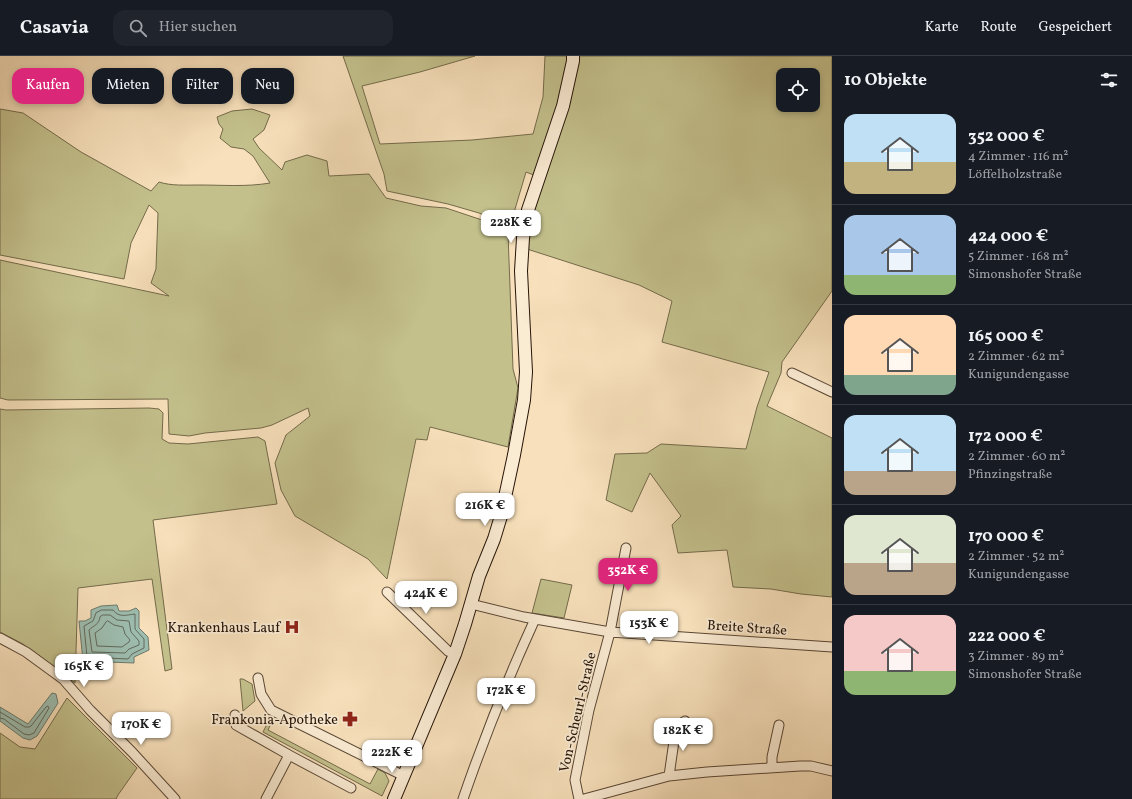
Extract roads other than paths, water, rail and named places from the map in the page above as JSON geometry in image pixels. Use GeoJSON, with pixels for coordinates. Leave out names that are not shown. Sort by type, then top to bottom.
{"type":"FeatureCollection","features":[{"type":"Feature","properties":{"kind":"street"},"geometry":{"type":"LineString","coordinates":[[394,799],[455,654],[479,576],[494,539],[499,522],[514,455],[524,400],[526,372],[521,272],[528,210],[563,106],[573,56]]}},
{"type":"Feature","properties":{"kind":"street"},"geometry":{"type":"LineString","coordinates":[[792,373],[832,392]]}},
{"type":"Feature","properties":{"kind":"street","name":"Von-Scheurl-Straße"},"geometry":{"type":"LineString","coordinates":[[579,799],[574,780],[589,710],[610,632],[626,548]]}},
{"type":"Feature","properties":{"kind":"street"},"geometry":{"type":"LineString","coordinates":[[387,592],[448,651],[455,654]]}},
{"type":"Feature","properties":{"kind":"street","name":"Breite Straße"},"geometry":{"type":"LineString","coordinates":[[471,604],[535,619],[610,632],[832,647]]}},
{"type":"Feature","properties":{"kind":"street"},"geometry":{"type":"LineString","coordinates":[[463,799],[480,749],[515,663],[535,619]]}},
{"type":"Feature","properties":{"kind":"street"},"geometry":{"type":"LineString","coordinates":[[0,638],[26,652],[62,680],[175,799]]}},
{"type":"Feature","properties":{"kind":"street"},"geometry":{"type":"LineString","coordinates":[[258,678],[260,694],[271,710],[404,776]]}},
{"type":"Feature","properties":{"kind":"street"},"geometry":{"type":"LineString","coordinates":[[235,715],[236,725],[352,788]]}},
{"type":"Feature","properties":{"kind":"street"},"geometry":{"type":"LineString","coordinates":[[669,776],[676,728],[685,721]]}},
{"type":"Feature","properties":{"kind":"street"},"geometry":{"type":"LineString","coordinates":[[772,767],[772,757],[779,725]]}},
{"type":"Feature","properties":{"kind":"street"},"geometry":{"type":"LineString","coordinates":[[266,799],[290,755]]}},
{"type":"Feature","properties":{"kind":"street"},"geometry":{"type":"LineString","coordinates":[[584,799],[669,776],[772,767],[811,766],[832,771]]}},
{"type":"Feature","properties":{"kind":"water"},"geometry":{"type":"Polygon","coordinates":[[[117,605],[119,611],[129,611],[136,608],[139,611],[139,628],[148,637],[149,650],[134,657],[134,663],[83,661],[79,621],[85,621],[91,618],[91,610],[101,606],[117,605]]]}},
{"type":"Feature","properties":{"kind":"water"},"geometry":{"type":"Polygon","coordinates":[[[52,693],[56,694],[58,703],[37,736],[30,740],[23,738],[0,721],[0,707],[28,724],[52,693]]]}},
{"type":"Feature","properties":{"kind":"place","name":"Krankenhaus Lauf"},"geometry":{"type":"Point","coordinates":[292,627]}},
{"type":"Feature","properties":{"kind":"place","name":"Frankonia-Apotheke"},"geometry":{"type":"Point","coordinates":[350,719]}}]}
